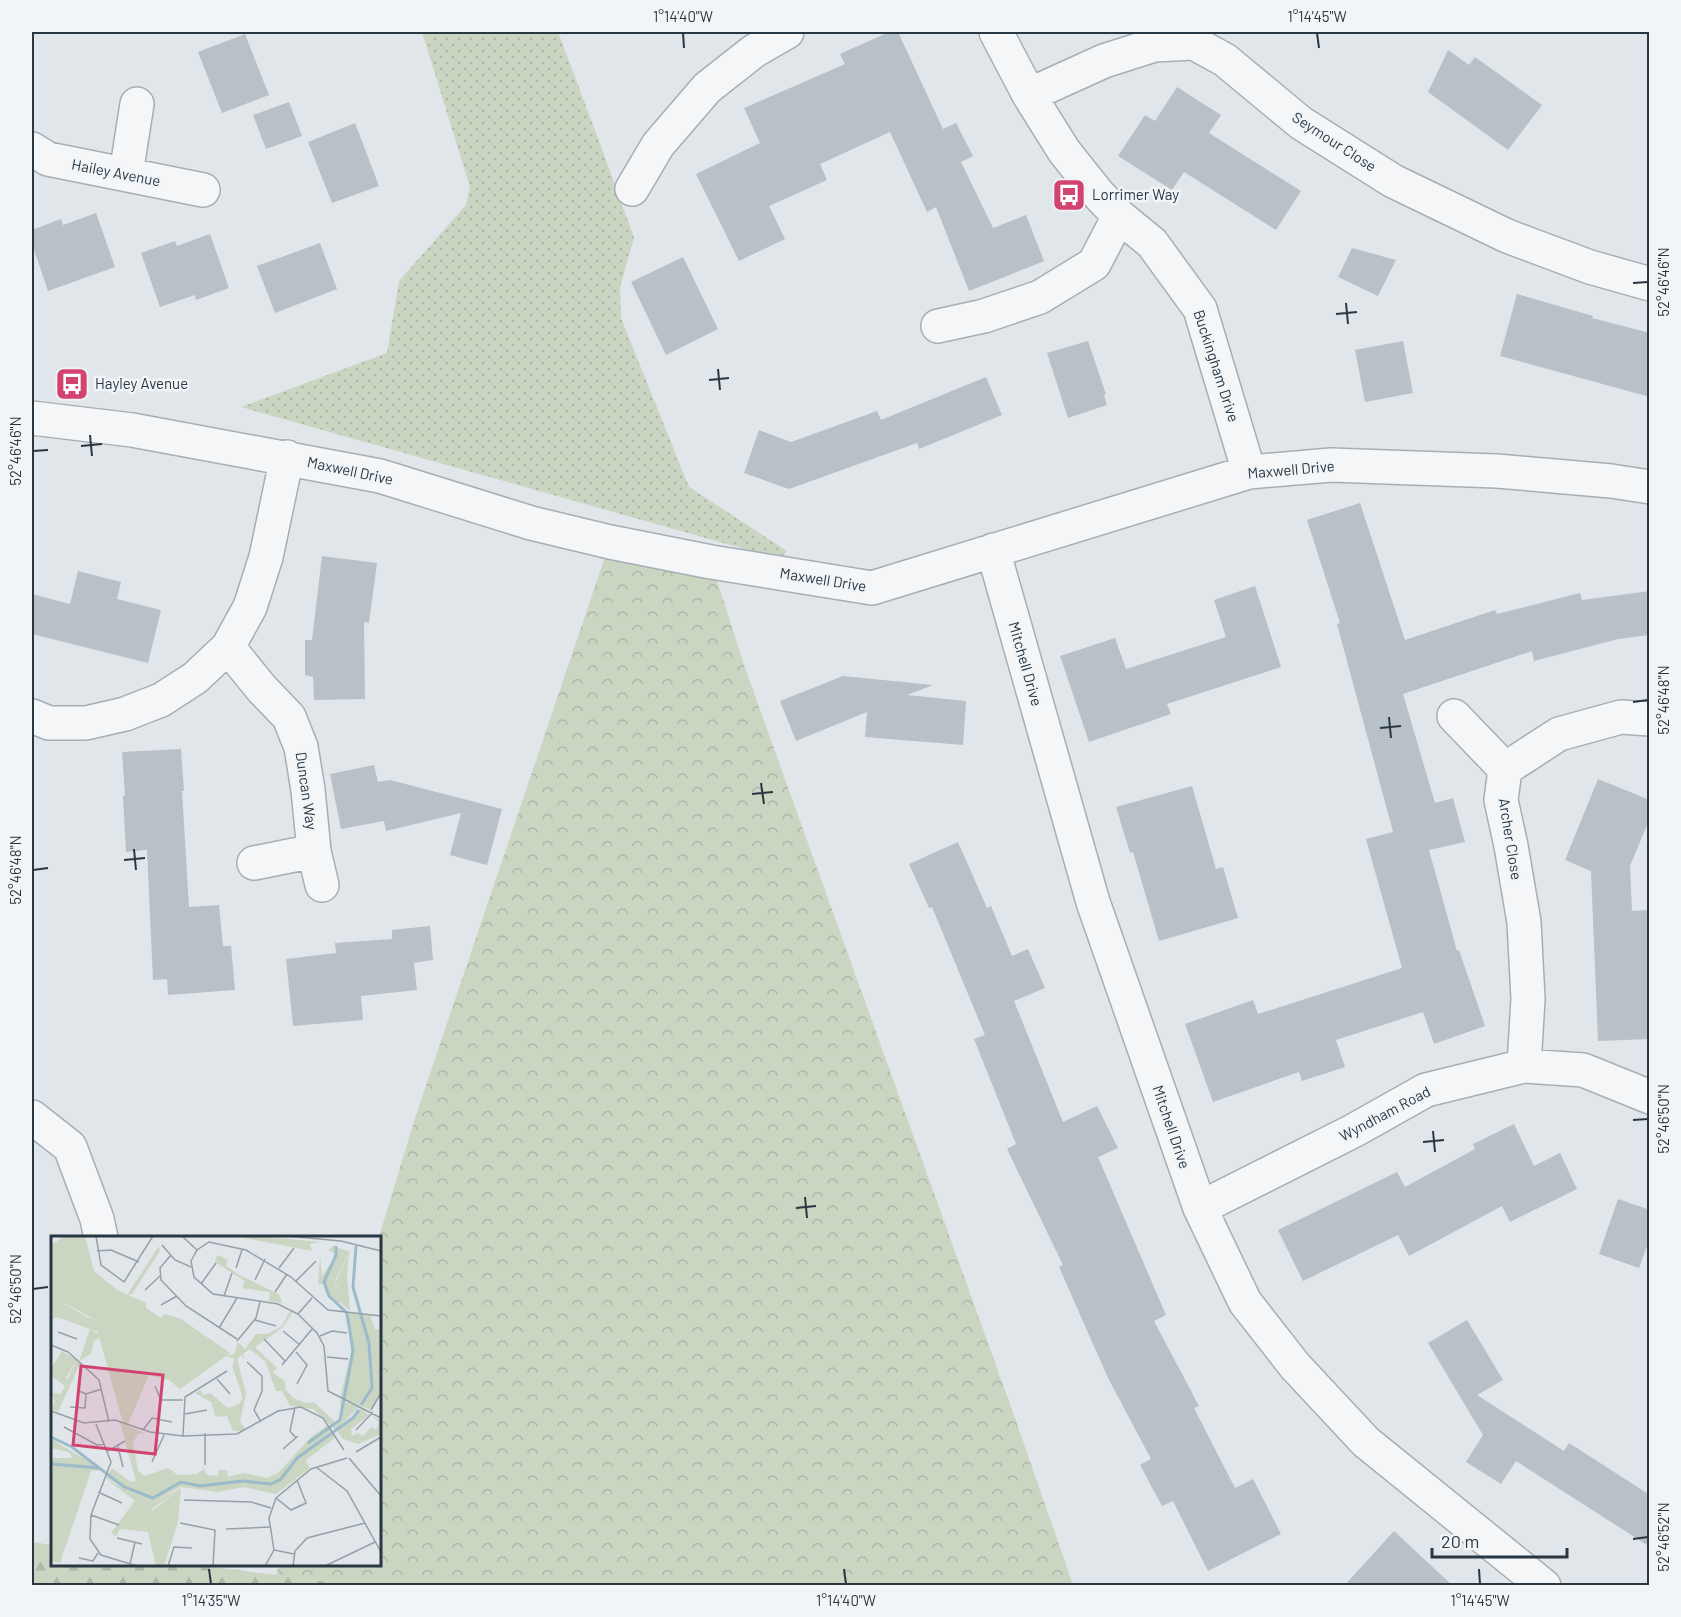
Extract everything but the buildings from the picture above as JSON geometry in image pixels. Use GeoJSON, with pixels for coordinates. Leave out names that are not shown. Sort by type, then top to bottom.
{"type":"FeatureCollection","features":[{"type":"Feature","properties":{"kind":"street"},"geometry":{"type":"LineString","coordinates":[[632,189],[658,145],[748,41],[787,32]]}},
{"type":"Feature","properties":{"kind":"street","name":"Buckingham Drive"},"geometry":{"type":"LineString","coordinates":[[996,32],[1029,95],[1064,151],[1119,216],[1152,243],[1200,309],[1249,472]]}},
{"type":"Feature","properties":{"kind":"street","name":"Seymour Close"},"geometry":{"type":"LineString","coordinates":[[1029,95],[1104,61],[1154,45],[1194,43],[1225,60],[1301,123],[1393,181],[1507,237],[1590,267],[1650,284]]}},
{"type":"Feature","properties":{"kind":"street"},"geometry":{"type":"LineString","coordinates":[[126,174],[137,104]]}},
{"type":"Feature","properties":{"kind":"street","name":"Hailey Avenue"},"geometry":{"type":"LineString","coordinates":[[32,149],[48,159],[203,190]]}},
{"type":"Feature","properties":{"kind":"street"},"geometry":{"type":"LineString","coordinates":[[938,326],[984,316],[1040,297],[1094,264],[1119,216]]}},
{"type":"Feature","properties":{"kind":"street","name":"Maxwell Drive"},"geometry":{"type":"LineString","coordinates":[[32,418],[132,430],[380,476],[531,523],[610,542],[711,562],[872,588],[1249,472],[1331,465],[1474,470],[1611,481],[1650,487]]}},
{"type":"Feature","properties":{"kind":"street"},"geometry":{"type":"LineString","coordinates":[[32,716],[49,723],[86,723],[125,714],[161,700],[195,678],[228,647],[250,608],[266,557],[286,458]]}},
{"type":"Feature","properties":{"kind":"street","name":"Mitchell Drive"},"geometry":{"type":"LineString","coordinates":[[993,550],[1093,902],[1200,1208],[1245,1302],[1295,1366],[1366,1442],[1539,1584]]}},
{"type":"Feature","properties":{"kind":"street","name":"Duncan Way"},"geometry":{"type":"LineString","coordinates":[[228,647],[262,689],[289,717],[302,747],[314,851],[322,885]]}},
{"type":"Feature","properties":{"kind":"street"},"geometry":{"type":"LineString","coordinates":[[1454,716],[1504,770],[1559,734],[1621,717],[1650,719]]}},
{"type":"Feature","properties":{"kind":"street","name":"Archer Close"},"geometry":{"type":"LineString","coordinates":[[1504,770],[1501,800],[1524,922],[1528,999],[1524,1066]]}},
{"type":"Feature","properties":{"kind":"street","name":"Duncan Way"},"geometry":{"type":"LineString","coordinates":[[254,863],[314,851]]}},
{"type":"Feature","properties":{"kind":"street","name":"Wyndham Road"},"geometry":{"type":"LineString","coordinates":[[1200,1208],[1353,1131],[1426,1090],[1524,1066],[1583,1070],[1650,1097]]}},
{"type":"Feature","properties":{"kind":"street"},"geometry":{"type":"LineString","coordinates":[[32,1117],[70,1147],[100,1236]]}},
{"type":"Feature","properties":{"kind":"green space"},"geometry":{"type":"Polygon","coordinates":[[[422,32],[558,32],[634,238],[620,287],[621,318],[689,487],[787,551],[780,559],[241,407],[387,353],[399,281],[466,205],[470,187],[422,32]]]}},
{"type":"Feature","properties":{"kind":"green space"},"geometry":{"type":"Polygon","coordinates":[[[610,542],[711,562],[745,668],[1073,1585],[356,1586],[276,1575],[279,1566],[381,1566],[379,1236],[415,1118],[610,542]]]}},
{"type":"Feature","properties":{"kind":"green space"},"geometry":{"type":"Polygon","coordinates":[[[32,1542],[51,1545],[51,1566],[204,1566],[356,1585],[32,1586],[32,1542]]]}},
{"type":"Feature","properties":{"kind":"place","name":"Lorrimer Way"},"geometry":{"type":"Point","coordinates":[1069,195]}},
{"type":"Feature","properties":{"kind":"place","name":"Hayley Avenue"},"geometry":{"type":"Point","coordinates":[72,384]}}]}
